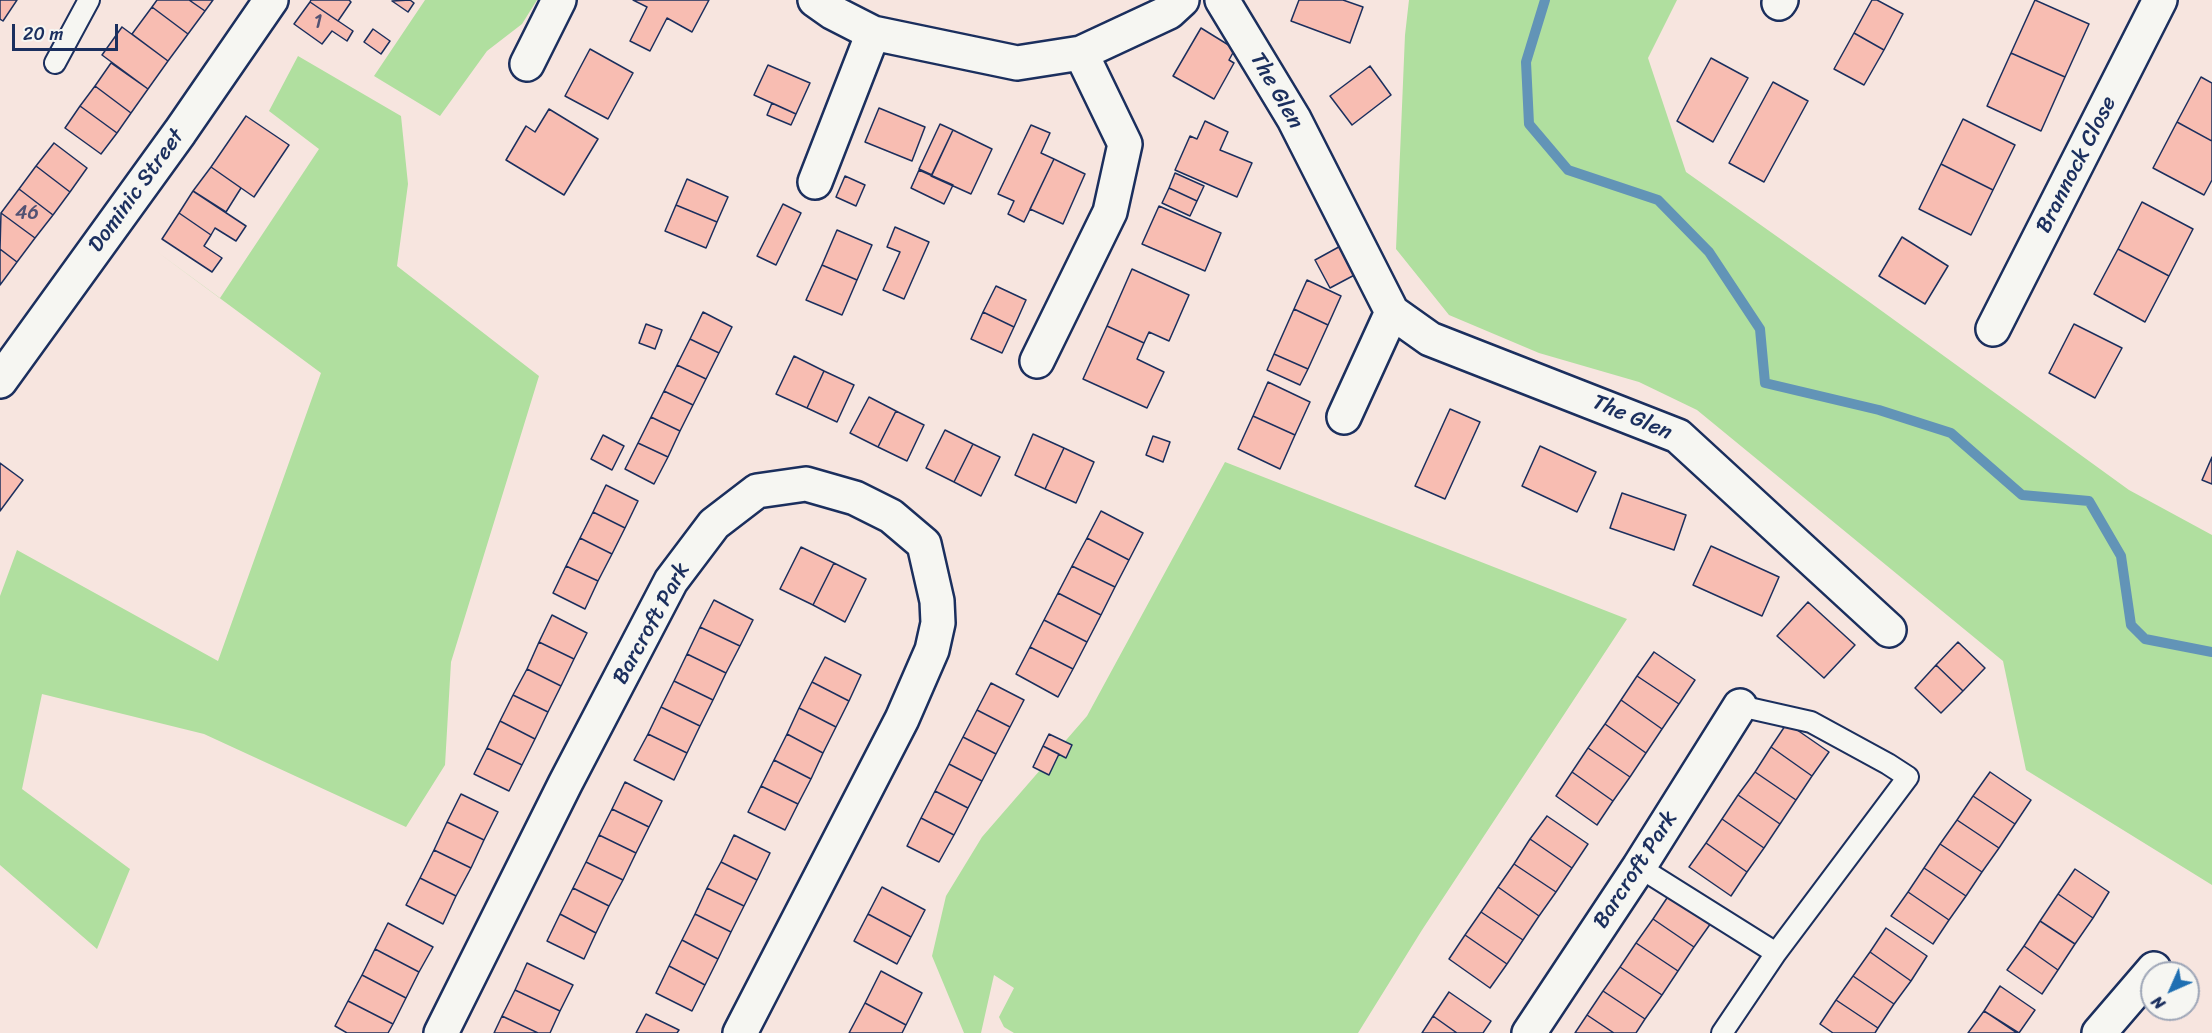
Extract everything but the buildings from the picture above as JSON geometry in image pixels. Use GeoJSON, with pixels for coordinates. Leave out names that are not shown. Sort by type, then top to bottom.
{"type":"FeatureCollection","features":[{"type":"Feature","properties":{"kind":"street","name":"Dominic Street"},"geometry":{"type":"LineString","coordinates":[[0,381],[180,132],[271,0]]}},
{"type":"Feature","properties":{"kind":"street"},"geometry":{"type":"LineString","coordinates":[[527,64],[559,0]]}},
{"type":"Feature","properties":{"kind":"street"},"geometry":{"type":"LineString","coordinates":[[814,0],[873,33],[1017,63],[1081,53],[1169,12],[1182,0]]}},
{"type":"Feature","properties":{"kind":"street","name":"The Glen"},"geometry":{"type":"LineString","coordinates":[[1222,0],[1293,118],[1392,312],[1430,339],[1678,436],[1889,630]]}},
{"type":"Feature","properties":{"kind":"street","name":"Brannock Close"},"geometry":{"type":"LineString","coordinates":[[1994,329],[2160,0]]}},
{"type":"Feature","properties":{"kind":"street"},"geometry":{"type":"LineString","coordinates":[[815,182],[873,33]]}},
{"type":"Feature","properties":{"kind":"street"},"geometry":{"type":"LineString","coordinates":[[1037,361],[1110,212],[1125,144],[1081,53]]}},
{"type":"Feature","properties":{"kind":"street"},"geometry":{"type":"LineString","coordinates":[[1344,417],[1392,312]]}},
{"type":"Feature","properties":{"kind":"street","name":"Barcroft Park"},"geometry":{"type":"LineString","coordinates":[[441,1033],[565,784],[671,581],[714,524],[757,491],[806,484],[864,502],[891,516],[924,544],[937,601],[938,623],[932,650],[902,719],[740,1033]]}},
{"type":"Feature","properties":{"kind":"street","name":"Barcroft Park"},"geometry":{"type":"LineString","coordinates":[[1529,1033],[1639,867],[1740,706]]}},
{"type":"Feature","properties":{"kind":"street"},"geometry":{"type":"LineString","coordinates":[[2099,1033],[2140,985]]}},
{"type":"Feature","properties":{"kind":"lane"},"geometry":{"type":"LineString","coordinates":[[55,63],[89,0]]}},
{"type":"Feature","properties":{"kind":"lane"},"geometry":{"type":"LineString","coordinates":[[1722,1033],[1776,953],[1908,777],[1811,722],[1740,706]]}},
{"type":"Feature","properties":{"kind":"lane"},"geometry":{"type":"LineString","coordinates":[[1639,867],[1776,953]]}},
{"type":"Feature","properties":{"kind":"green space"},"geometry":{"type":"Polygon","coordinates":[[[425,0],[537,0],[522,24],[487,51],[440,116],[374,76],[425,0]]]}},
{"type":"Feature","properties":{"kind":"green space"},"geometry":{"type":"Polygon","coordinates":[[[1409,0],[1677,0],[1648,58],[1686,172],[2129,490],[2212,535],[2212,885],[2026,770],[2003,661],[1697,410],[1639,382],[1539,353],[1449,315],[1396,249],[1405,35],[1409,0]]]}},
{"type":"Feature","properties":{"kind":"green space"},"geometry":{"type":"Polygon","coordinates":[[[298,56],[401,116],[408,184],[397,266],[539,376],[451,662],[445,765],[406,827],[204,734],[42,694],[22,789],[130,869],[97,949],[0,865],[0,596],[17,550],[218,661],[321,373],[156,251],[220,298],[319,149],[269,111],[298,56]]]}},
{"type":"Feature","properties":{"kind":"green space"},"geometry":{"type":"Polygon","coordinates":[[[1225,462],[1627,619],[1422,930],[1358,1033],[1014,1033],[1004,1027],[999,1017],[1014,988],[994,975],[981,1033],[964,1033],[932,956],[946,896],[982,837],[1087,716],[1225,462]]]}},
{"type":"Feature","properties":{"kind":"waterway"},"geometry":{"type":"LineString","coordinates":[[1545,0],[1526,62],[1529,124],[1568,170],[1658,200],[1709,252],[1760,329],[1765,383],[1879,410],[1951,433],[2022,495],[2089,501],[2121,556],[2131,625],[2145,639],[2212,652]]}}]}
